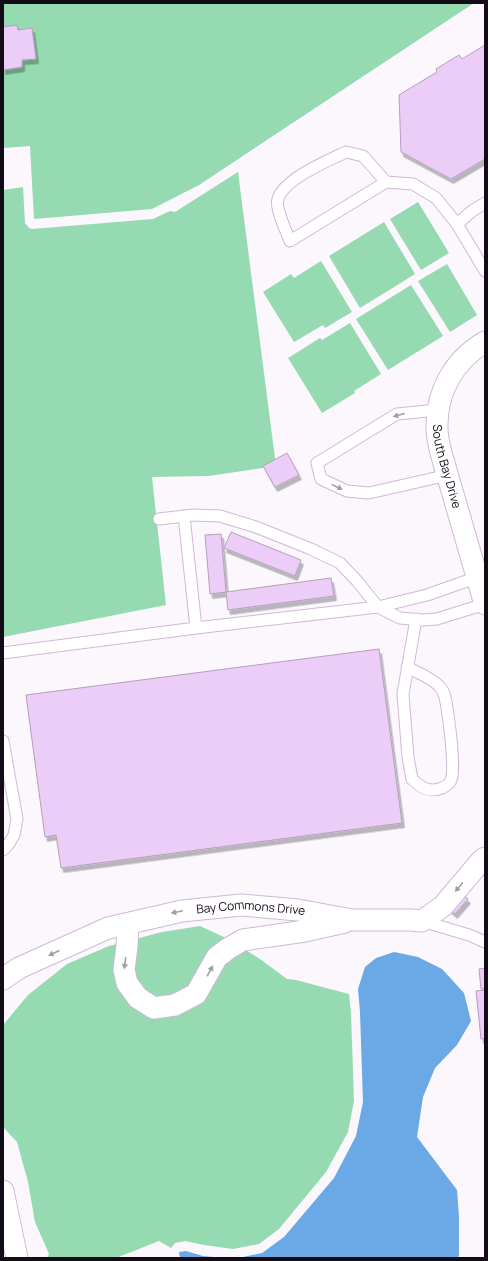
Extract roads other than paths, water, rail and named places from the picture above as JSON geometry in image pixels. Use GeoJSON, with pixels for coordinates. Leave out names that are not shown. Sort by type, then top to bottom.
{"type":"FeatureCollection","features":[{"type":"Feature","properties":{"kind":"street","name":"South Bay Drive"},"geometry":{"type":"LineString","coordinates":[[485,342],[477,346],[460,362],[446,383],[438,405],[436,429],[441,453],[485,604]]}},
{"type":"Feature","properties":{"kind":"street"},"geometry":{"type":"LineString","coordinates":[[422,922],[443,906],[485,858]]}},
{"type":"Feature","properties":{"kind":"street","name":"Bay Commons Drive"},"geometry":{"type":"LineString","coordinates":[[3,979],[20,968],[108,928],[182,910],[241,905],[298,910],[352,920],[412,920],[422,922]]}},
{"type":"Feature","properties":{"kind":"street"},"geometry":{"type":"LineString","coordinates":[[128,924],[124,970],[127,983],[138,998],[154,1008],[176,1005],[196,994],[217,957],[243,940],[305,931],[352,920]]}},
{"type":"Feature","properties":{"kind":"street"},"geometry":{"type":"LineString","coordinates":[[3,1191],[17,1258]]}},
{"type":"Feature","properties":{"kind":"lane"},"geometry":{"type":"LineString","coordinates":[[386,182],[363,156],[346,152],[295,178],[283,189],[277,200],[280,218],[290,240],[386,182],[413,184],[436,198],[457,224],[485,271]]}},
{"type":"Feature","properties":{"kind":"lane"},"geometry":{"type":"LineString","coordinates":[[457,224],[472,211],[485,204]]}},
{"type":"Feature","properties":{"kind":"lane"},"geometry":{"type":"LineString","coordinates":[[438,410],[397,414],[317,463],[321,479],[347,491],[369,493],[448,475]]}},
{"type":"Feature","properties":{"kind":"lane"},"geometry":{"type":"LineString","coordinates":[[159,519],[193,515],[220,516],[256,527],[340,563],[378,607],[400,618],[437,619],[485,604]]}},
{"type":"Feature","properties":{"kind":"lane"},"geometry":{"type":"LineString","coordinates":[[184,516],[196,628]]}},
{"type":"Feature","properties":{"kind":"lane"},"geometry":{"type":"LineString","coordinates":[[3,653],[196,628],[378,607],[427,595],[478,577]]}},
{"type":"Feature","properties":{"kind":"lane"},"geometry":{"type":"LineString","coordinates":[[406,667],[434,682],[439,686],[444,695],[453,758],[453,771],[451,780],[445,787],[431,791],[424,788],[412,779],[408,757],[402,694],[406,667],[416,619]]}},
{"type":"Feature","properties":{"kind":"lane"},"geometry":{"type":"LineString","coordinates":[[3,741],[17,819],[14,835],[3,850]]}},
{"type":"Feature","properties":{"kind":"lane"},"geometry":{"type":"LineString","coordinates":[[422,922],[469,935],[485,942]]}},
{"type":"Feature","properties":{"kind":"water"},"geometry":{"type":"Polygon","coordinates":[[[394,952],[418,957],[442,969],[464,993],[471,1021],[457,1045],[435,1068],[423,1097],[417,1137],[457,1190],[459,1217],[458,1258],[238,1258],[262,1253],[284,1237],[334,1178],[356,1136],[363,1102],[358,989],[365,967],[376,958],[394,952]]]}},
{"type":"Feature","properties":{"kind":"water"},"geometry":{"type":"Polygon","coordinates":[[[186,1251],[203,1256],[224,1258],[180,1258],[179,1252],[186,1251]]]}}]}
